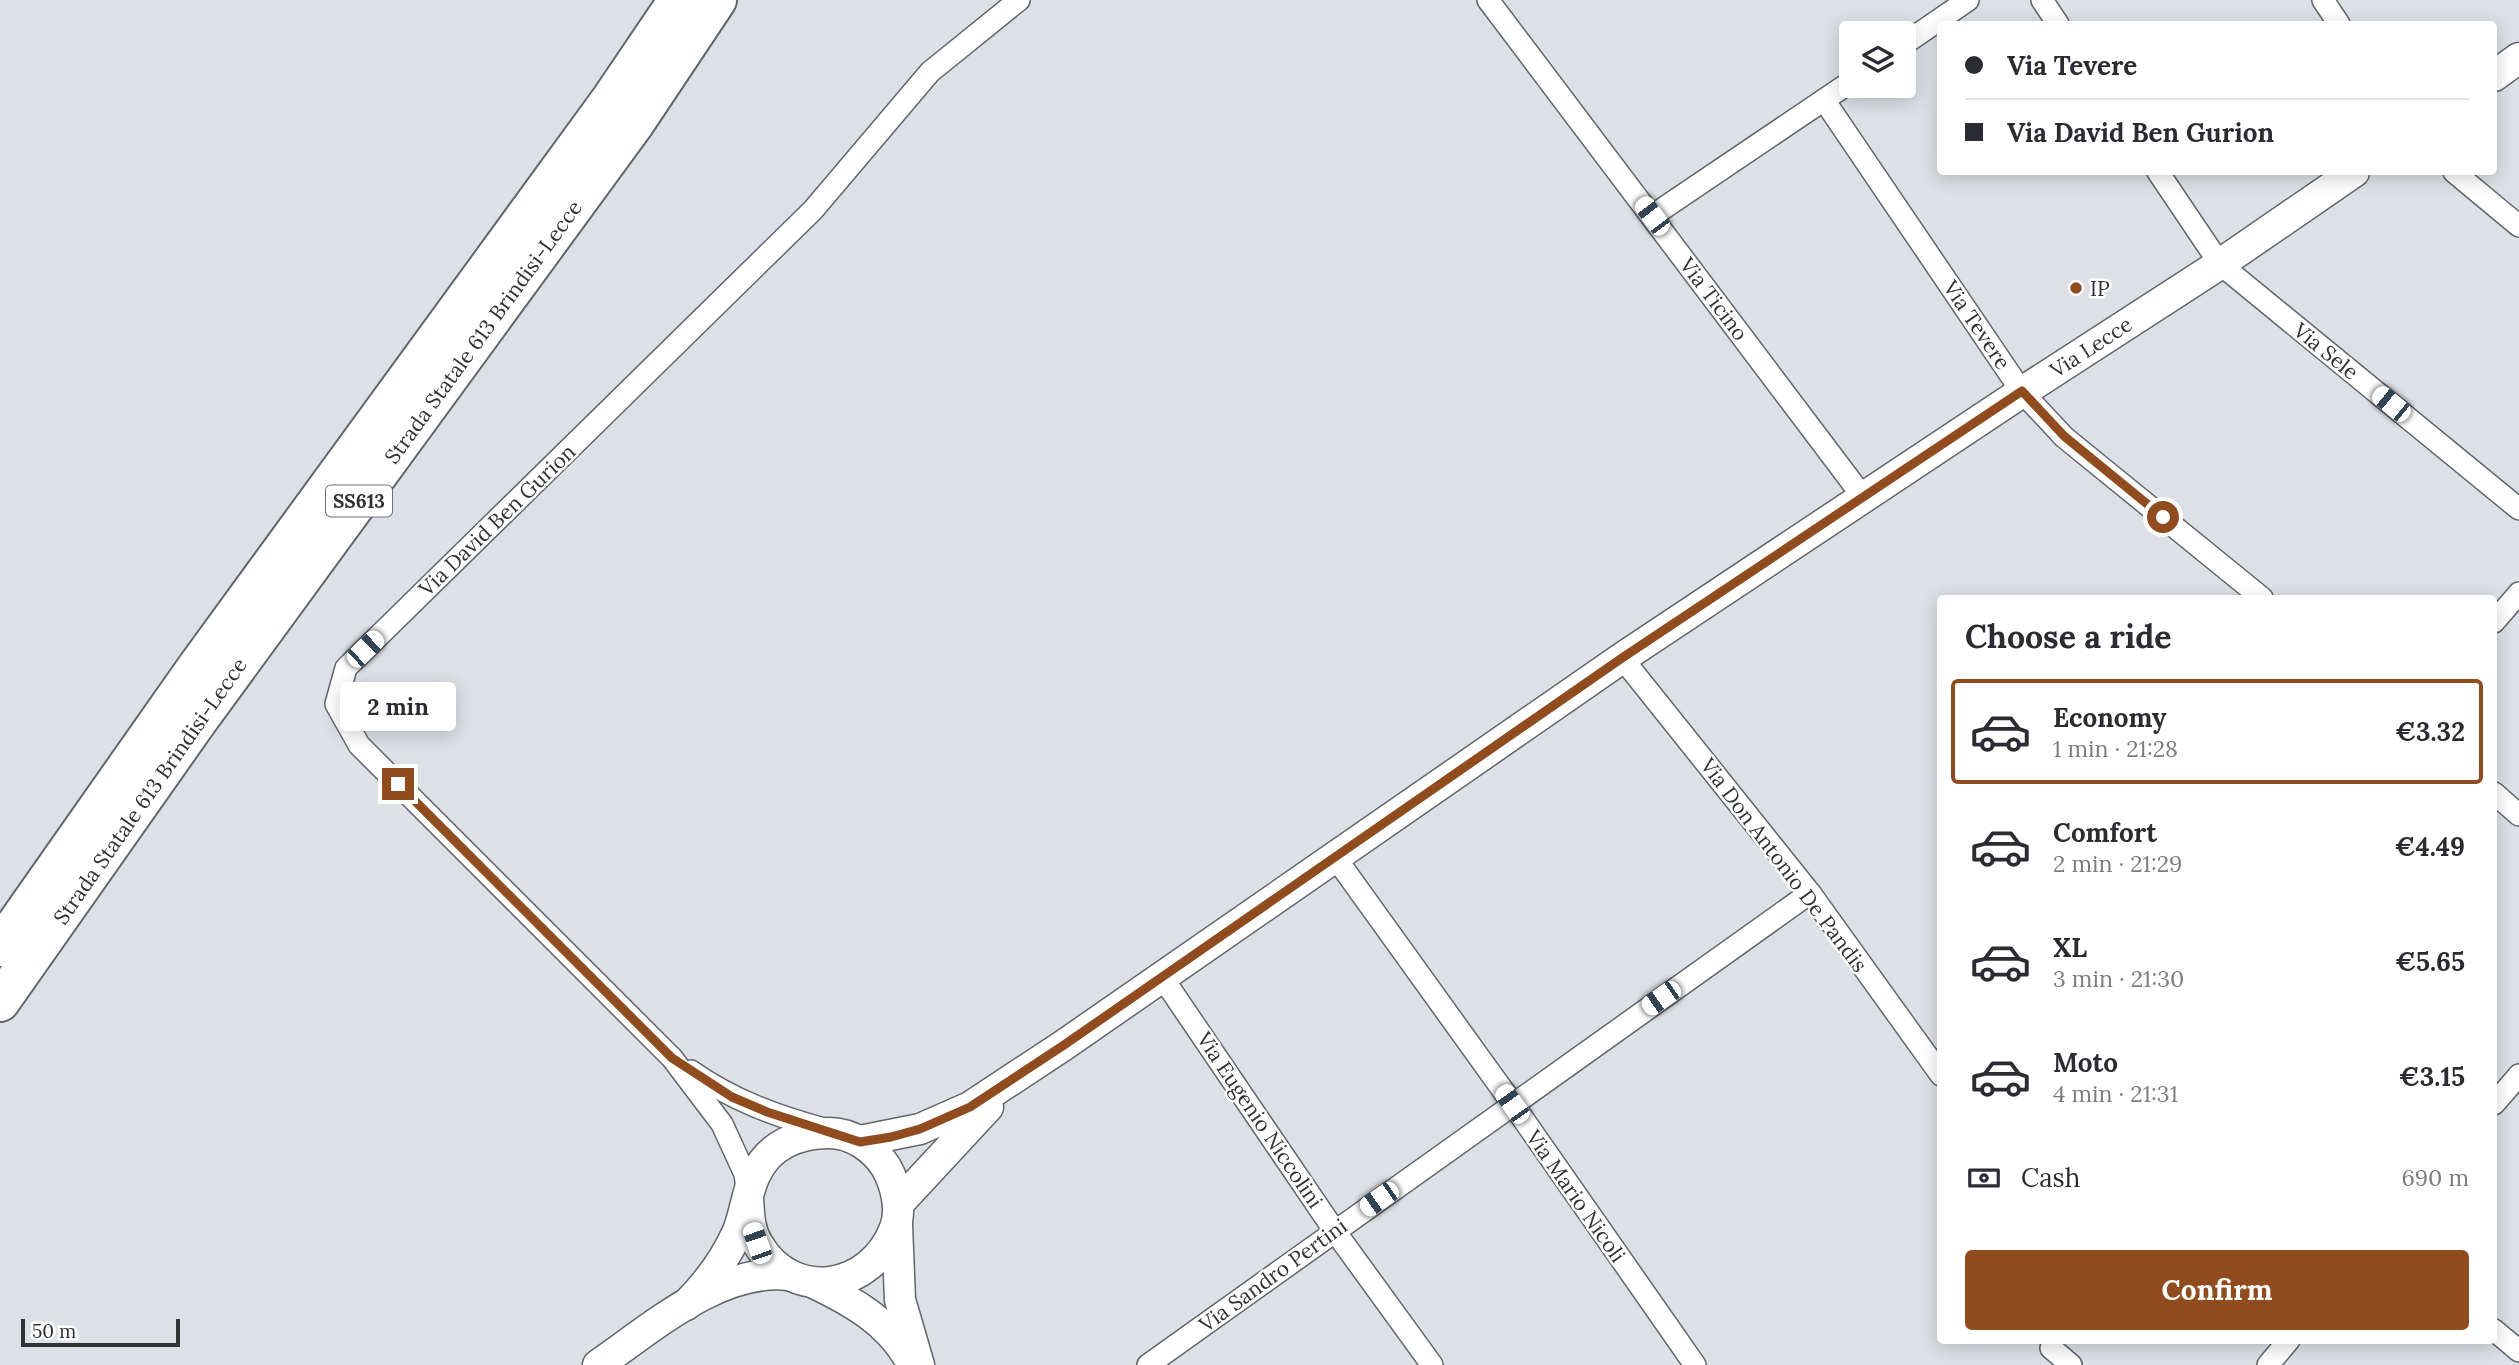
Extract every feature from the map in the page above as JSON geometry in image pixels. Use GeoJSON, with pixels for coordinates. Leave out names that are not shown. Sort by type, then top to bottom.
{"type":"FeatureCollection","features":[{"type":"Feature","properties":{"kind":"highway","name":"Strada Statale 613 Brindisi-Lecce"},"geometry":{"type":"LineString","coordinates":[[0,947],[204,657],[611,99],[678,0]]}},
{"type":"Feature","properties":{"kind":"highway","name":"Strada Statale 613 Brindisi-Lecce"},"geometry":{"type":"LineString","coordinates":[[0,1002],[197,722],[635,123],[717,0]]}},
{"type":"Feature","properties":{"kind":"street","name":"Via David Ben Gurion"},"geometry":{"type":"LineString","coordinates":[[748,1198],[745,1174],[722,1124],[672,1058],[359,745],[336,705],[346,667],[813,211],[930,72],[1019,0]]}},
{"type":"Feature","properties":{"kind":"street","name":"Via Ticino"},"geometry":{"type":"LineString","coordinates":[[1488,0],[1863,497]]}},
{"type":"Feature","properties":{"kind":"street"},"geometry":{"type":"LineString","coordinates":[[1937,21],[1968,0]]}},
{"type":"Feature","properties":{"kind":"street"},"geometry":{"type":"LineString","coordinates":[[2042,0],[2056,21]]}},
{"type":"Feature","properties":{"kind":"street"},"geometry":{"type":"LineString","coordinates":[[2323,0],[2337,21]]}},
{"type":"Feature","properties":{"kind":"street"},"geometry":{"type":"LineString","coordinates":[[1916,36],[1937,21]]}},
{"type":"Feature","properties":{"kind":"street"},"geometry":{"type":"LineString","coordinates":[[2497,74],[2519,58]]}},
{"type":"Feature","properties":{"kind":"street"},"geometry":{"type":"LineString","coordinates":[[1652,216],[1839,90]]}},
{"type":"Feature","properties":{"kind":"street","name":"Via Tevere"},"geometry":{"type":"LineString","coordinates":[[1824,100],[2022,391],[2064,436],[2258,595]]}},
{"type":"Feature","properties":{"kind":"street","name":"Via Sele"},"geometry":{"type":"LineString","coordinates":[[2160,175],[2220,264],[2519,509]]}},
{"type":"Feature","properties":{"kind":"street","name":"Via Lecce"},"geometry":{"type":"LineString","coordinates":[[848,1137],[911,1132],[970,1107],[1064,1045],[1622,658],[2022,391],[2220,264],[2350,175]]}},
{"type":"Feature","properties":{"kind":"street"},"geometry":{"type":"LineString","coordinates":[[2458,175],[2519,226]]}},
{"type":"Feature","properties":{"kind":"street"},"geometry":{"type":"LineString","coordinates":[[2497,619],[2519,593]]}},
{"type":"Feature","properties":{"kind":"street","name":"Via Don Antonio De Pandis"},"geometry":{"type":"LineString","coordinates":[[1622,658],[1810,893],[1937,1069]]}},
{"type":"Feature","properties":{"kind":"street"},"geometry":{"type":"LineString","coordinates":[[2497,796],[2519,815]]}},
{"type":"Feature","properties":{"kind":"street","name":"Via Mario Nicoli"},"geometry":{"type":"LineString","coordinates":[[1335,857],[1695,1365]]}},
{"type":"Feature","properties":{"kind":"street","name":"Via Sandro Pertini"},"geometry":{"type":"LineString","coordinates":[[1148,1365],[1810,893]]}},
{"type":"Feature","properties":{"kind":"street","name":"Via Eugenio Niccolini"},"geometry":{"type":"LineString","coordinates":[[1162,977],[1334,1230],[1432,1365]]}},
{"type":"Feature","properties":{"kind":"street","name":"Via Lecce"},"geometry":{"type":"LineString","coordinates":[[897,1214],[972,1122],[1064,1045]]}},
{"type":"Feature","properties":{"kind":"street","name":"Via David Ben Gurion"},"geometry":{"type":"LineString","coordinates":[[672,1058],[732,1097],[787,1119],[848,1137]]}},
{"type":"Feature","properties":{"kind":"street"},"geometry":{"type":"LineString","coordinates":[[2497,1101],[2519,1075]]}},
{"type":"Feature","properties":{"kind":"street"},"geometry":{"type":"LineString","coordinates":[[686,1305],[704,1287],[737,1231],[755,1175],[769,1154],[789,1140],[812,1133],[848,1137],[880,1157],[893,1179],[900,1300],[919,1365]]}},
{"type":"Feature","properties":{"kind":"street"},"geometry":{"type":"LineString","coordinates":[[748,1198],[749,1221],[757,1243],[770,1261],[802,1279],[842,1296],[871,1315],[890,1333],[912,1365]]}},
{"type":"Feature","properties":{"kind":"street"},"geometry":{"type":"LineString","coordinates":[[598,1365],[686,1305],[737,1279],[758,1274],[836,1282],[858,1275],[875,1262],[889,1244],[897,1214]]}},
{"type":"Feature","properties":{"kind":"street"},"geometry":{"type":"LineString","coordinates":[[633,1365],[725,1302],[760,1287],[802,1279]]}},
{"type":"Feature","properties":{"kind":"street"},"geometry":{"type":"LineString","coordinates":[[2497,1333],[2519,1351]]}},
{"type":"Feature","properties":{"kind":"street"},"geometry":{"type":"LineString","coordinates":[[2268,1365],[2286,1344]]}},
{"type":"Feature","properties":{"kind":"street"},"geometry":{"type":"LineString","coordinates":[[2051,1348],[2071,1365]]}},
{"type":"Feature","properties":{"kind":"place","name":"IP"},"geometry":{"type":"Point","coordinates":[2076,288]}},
{"type":"Feature","properties":{"kind":"route"},"geometry":{"type":"LineString","coordinates":[[398,784],[672,1058],[732,1097],[767,1112],[860,1142],[920,1129],[970,1107],[1064,1045],[1622,658],[2022,391],[2064,436],[2163,517]]}}]}
